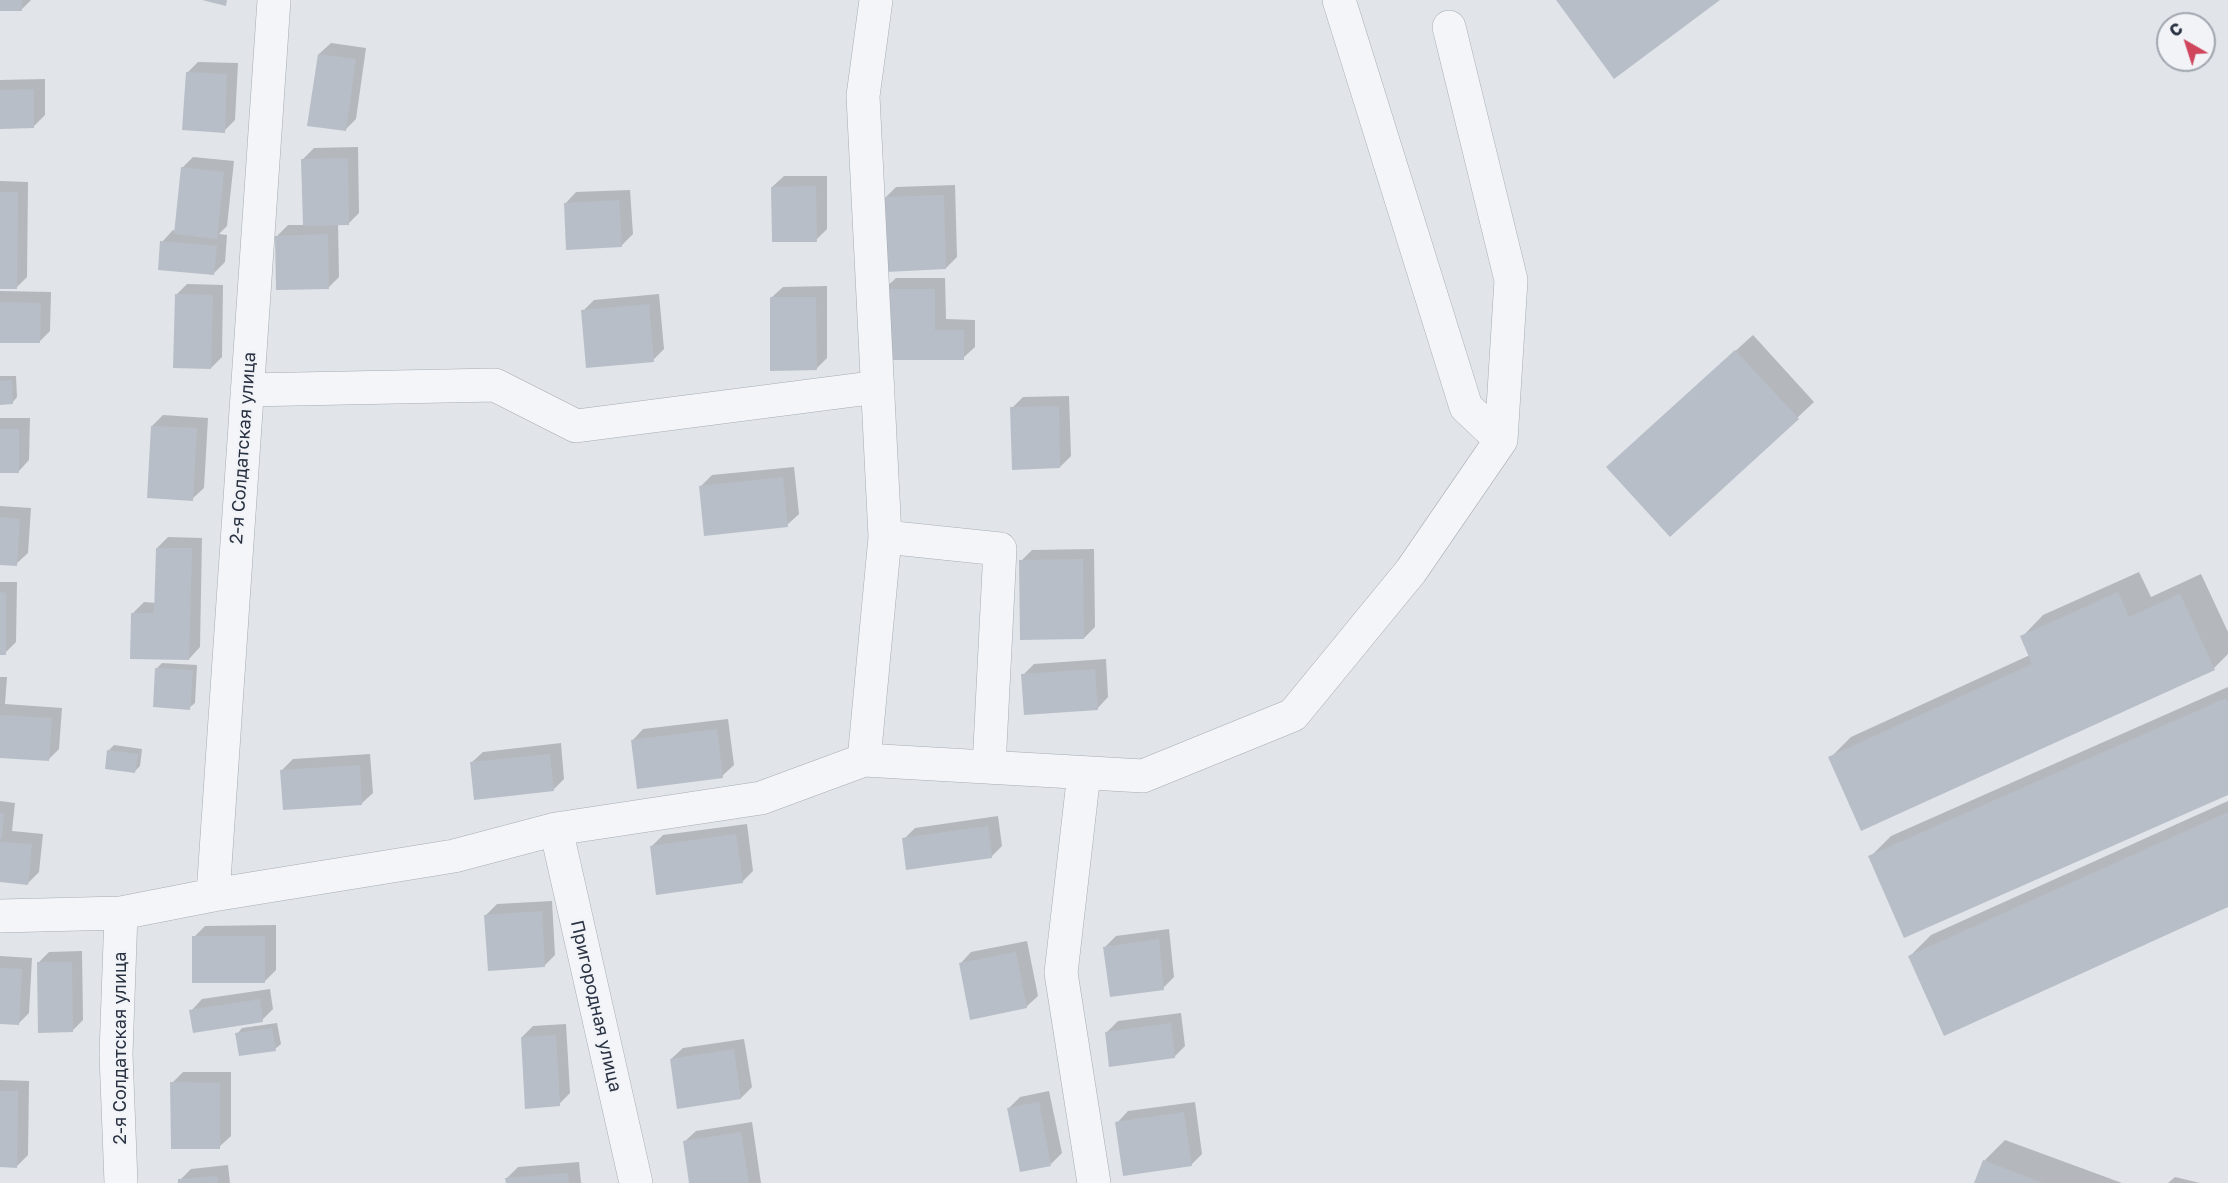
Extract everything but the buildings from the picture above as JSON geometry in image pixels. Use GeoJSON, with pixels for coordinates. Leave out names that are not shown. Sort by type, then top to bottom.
{"type":"FeatureCollection","features":[{"type":"Feature","properties":{"kind":"street","name":"2-я Солдатская улица"},"geometry":{"type":"LineString","coordinates":[[213,895],[274,0]]}},
{"type":"Feature","properties":{"kind":"street"},"geometry":{"type":"LineString","coordinates":[[864,760],[885,537],[863,96],[876,0]]}},
{"type":"Feature","properties":{"kind":"street"},"geometry":{"type":"LineString","coordinates":[[1339,0],[1466,407],[1501,440]]}},
{"type":"Feature","properties":{"kind":"street"},"geometry":{"type":"LineString","coordinates":[[0,915],[121,913],[213,895],[454,856],[556,829],[761,798],[864,760],[1143,776],[1293,716],[1411,571],[1501,440],[1510,280],[1449,27]]}},
{"type":"Feature","properties":{"kind":"street"},"geometry":{"type":"LineString","coordinates":[[247,390],[495,385],[576,426],[878,387]]}},
{"type":"Feature","properties":{"kind":"street"},"geometry":{"type":"LineString","coordinates":[[885,537],[1000,549],[989,767]]}},
{"type":"Feature","properties":{"kind":"street"},"geometry":{"type":"LineString","coordinates":[[1084,773],[1061,974],[1094,1183]]}},
{"type":"Feature","properties":{"kind":"street","name":"Пригородная улица"},"geometry":{"type":"LineString","coordinates":[[556,829],[636,1183]]}},
{"type":"Feature","properties":{"kind":"street","name":"2-я Солдатская улица"},"geometry":{"type":"LineString","coordinates":[[121,913],[116,1054],[121,1183]]}}]}
